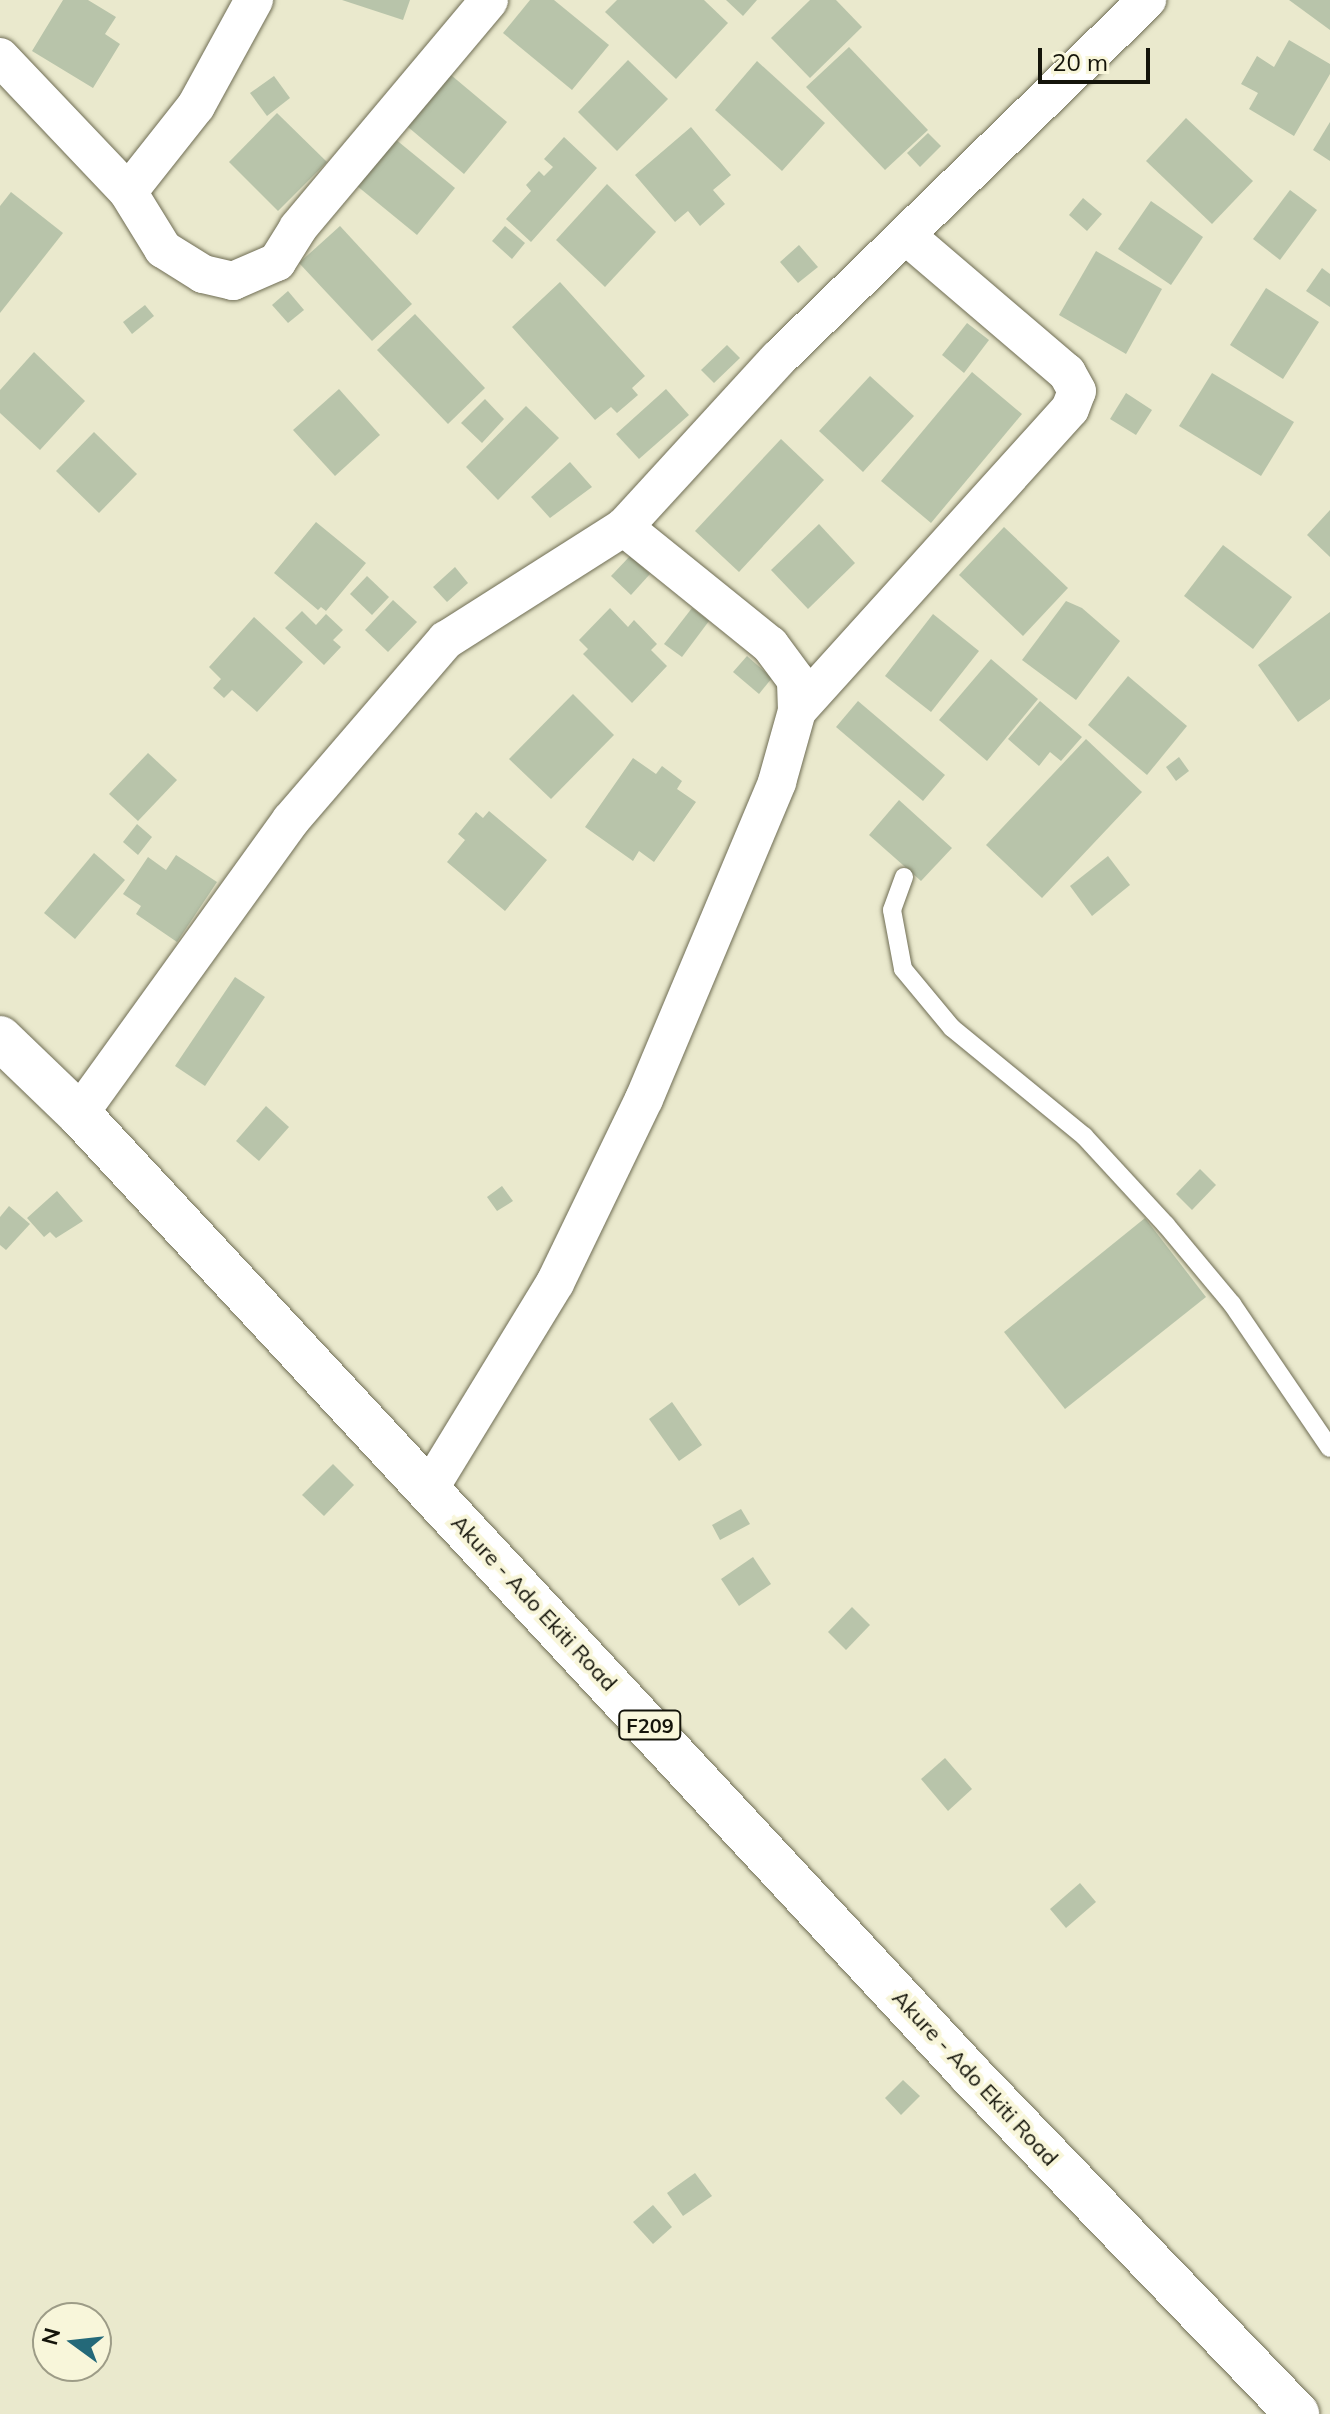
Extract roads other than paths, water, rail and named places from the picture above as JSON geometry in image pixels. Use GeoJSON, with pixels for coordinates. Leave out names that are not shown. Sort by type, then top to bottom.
{"type":"FeatureCollection","features":[{"type":"Feature","properties":{"kind":"main road","name":"Akure - Ado Ekiti Road"},"geometry":{"type":"LineString","coordinates":[[0,1038],[79,1114],[970,2074],[1297,2414]]}},
{"type":"Feature","properties":{"kind":"street"},"geometry":{"type":"LineString","coordinates":[[128,192],[196,106],[254,0]]}},
{"type":"Feature","properties":{"kind":"street"},"geometry":{"type":"LineString","coordinates":[[0,57],[128,192],[163,249],[203,274],[233,281],[277,262],[298,228],[489,0]]}},
{"type":"Feature","properties":{"kind":"street"},"geometry":{"type":"LineString","coordinates":[[79,1114],[291,820],[446,640],[624,527],[778,359],[908,237],[1147,0]]}},
{"type":"Feature","properties":{"kind":"street"},"geometry":{"type":"LineString","coordinates":[[797,711],[1070,409],[1077,391],[1067,373],[908,237]]}},
{"type":"Feature","properties":{"kind":"street"},"geometry":{"type":"LineString","coordinates":[[428,1491],[555,1283],[644,1099],[777,782],[797,711],[796,680],[770,645],[624,527]]}},
{"type":"Feature","properties":{"kind":"lane"},"geometry":{"type":"LineString","coordinates":[[904,877],[892,910],[894,938],[913,982],[952,1028],[1084,1136],[1166,1225],[1232,1304],[1330,1448]]}}]}
